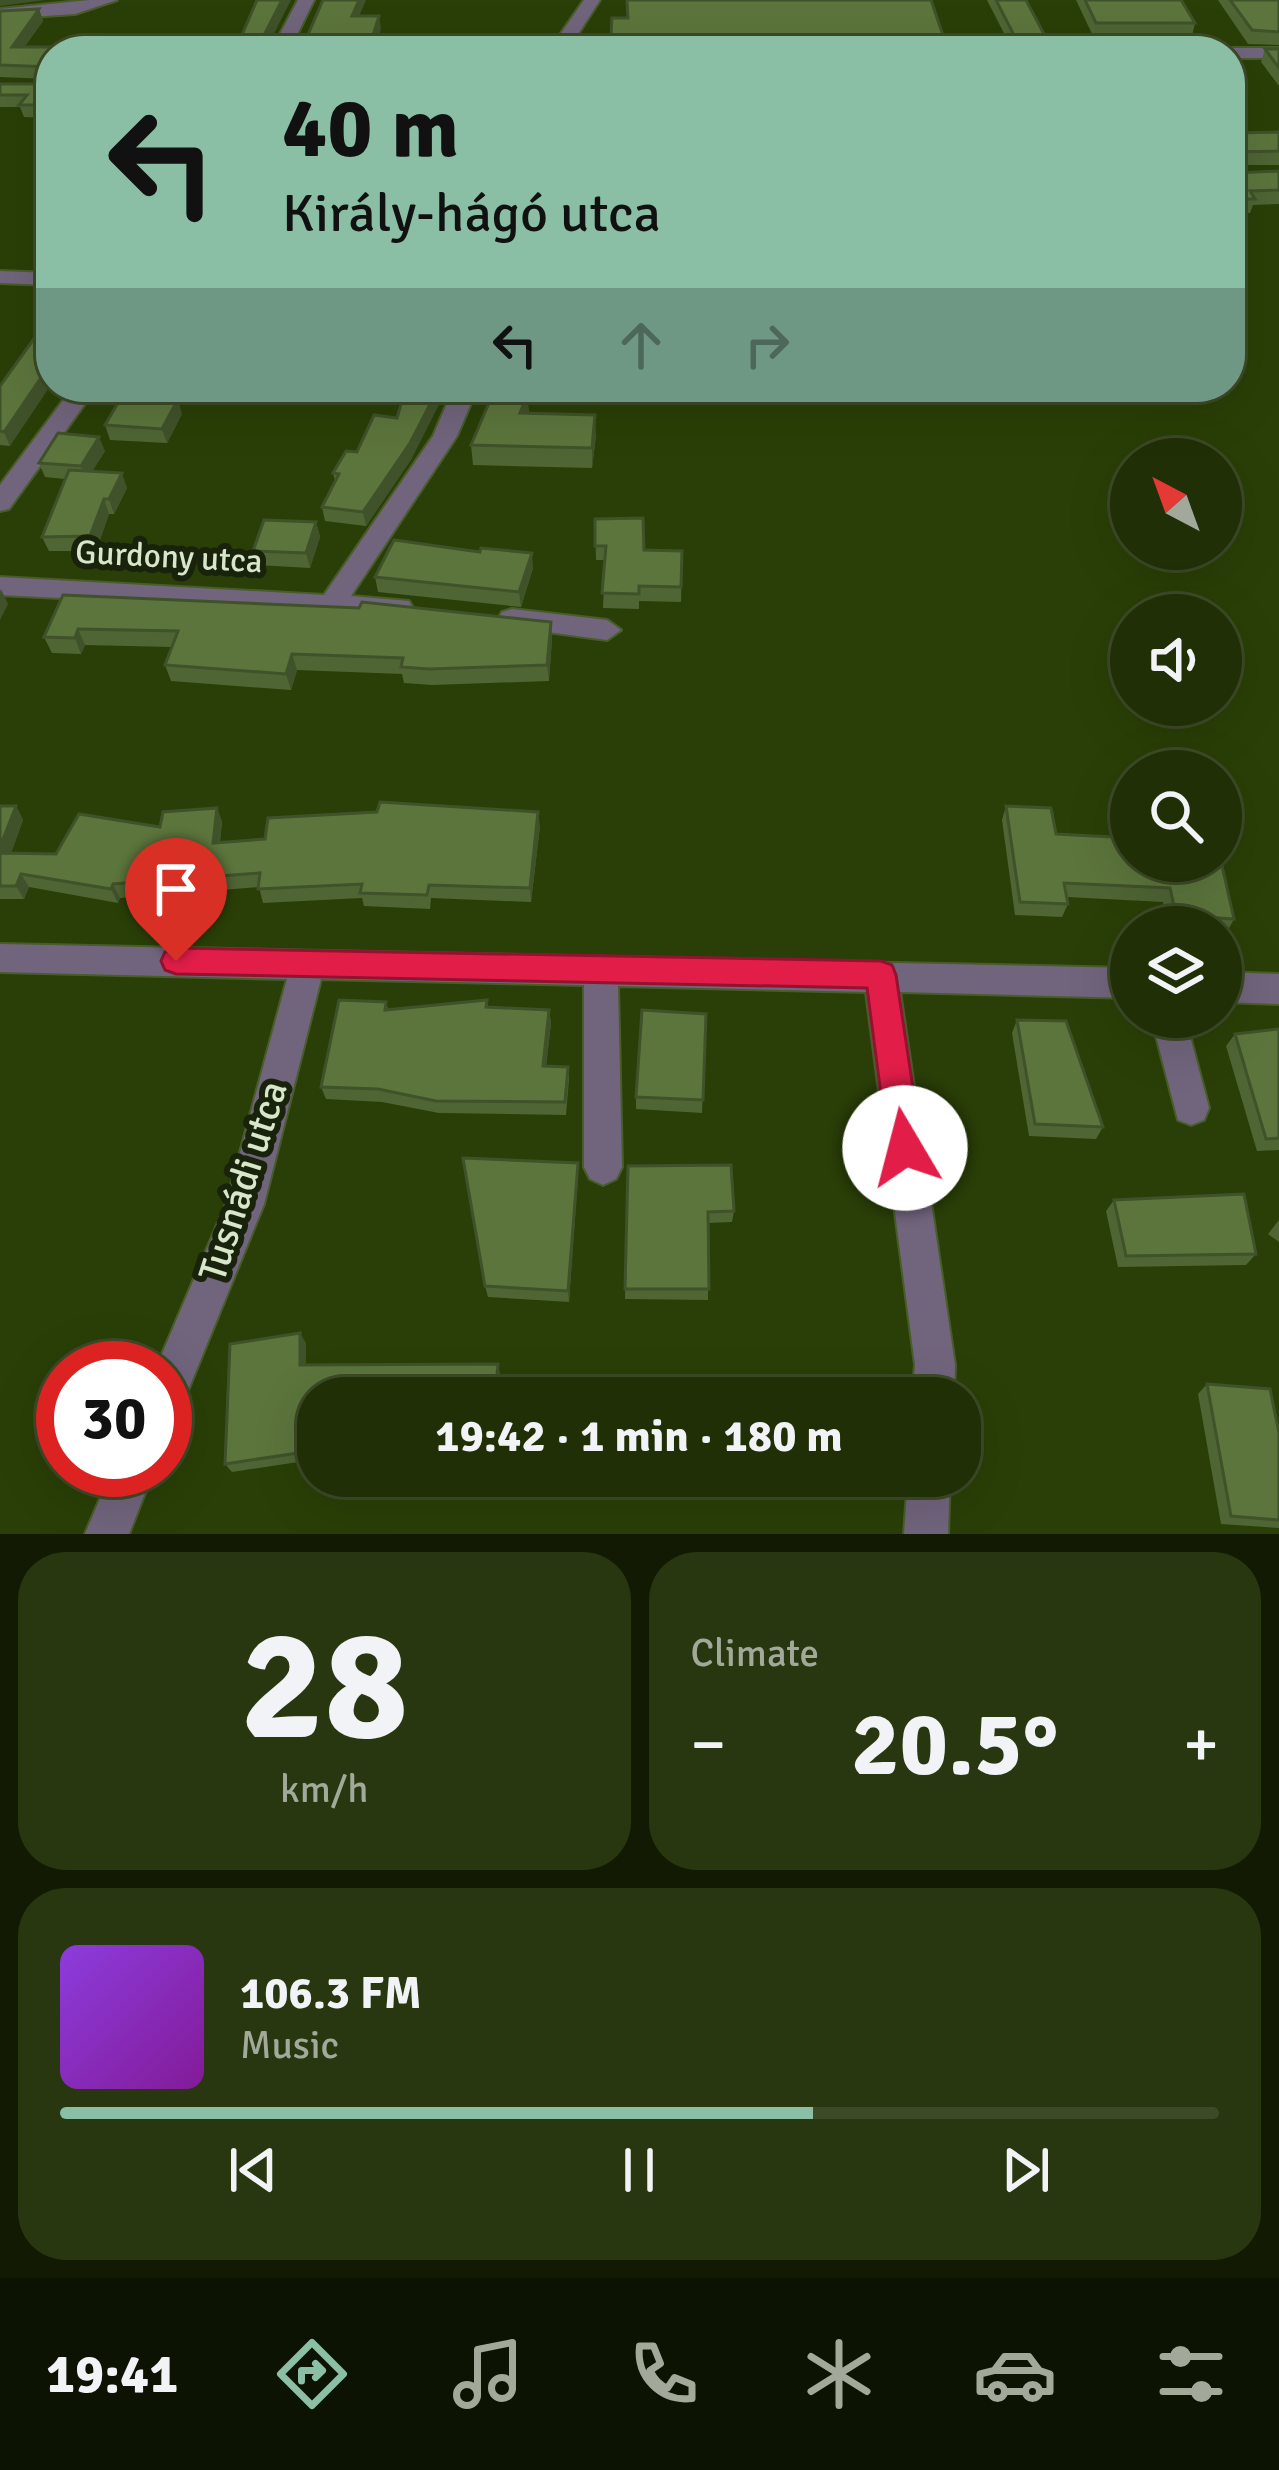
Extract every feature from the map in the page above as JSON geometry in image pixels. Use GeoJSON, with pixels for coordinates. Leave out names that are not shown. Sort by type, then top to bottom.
{"type":"FeatureCollection","features":[{"type":"Feature","properties":{"kind":"street"},"geometry":{"type":"LineString","coordinates":[[0,14],[75,9],[109,0]]}},
{"type":"Feature","properties":{"kind":"street"},"geometry":{"type":"LineString","coordinates":[[288,36],[306,0]]}},
{"type":"Feature","properties":{"kind":"street"},"geometry":{"type":"LineString","coordinates":[[568,36],[592,0]]}},
{"type":"Feature","properties":{"kind":"street"},"geometry":{"type":"LineString","coordinates":[[1245,53],[1279,53]]}},
{"type":"Feature","properties":{"kind":"street"},"geometry":{"type":"LineString","coordinates":[[0,277],[36,278]]}},
{"type":"Feature","properties":{"kind":"street"},"geometry":{"type":"LineString","coordinates":[[0,503],[12,469],[72,402]]}},
{"type":"Feature","properties":{"kind":"street"},"geometry":{"type":"LineString","coordinates":[[334,601],[445,436],[460,402]]}},
{"type":"Feature","properties":{"kind":"street","name":"Gurdony utca"},"geometry":{"type":"LineString","coordinates":[[0,586],[334,601],[425,610]]}},
{"type":"Feature","properties":{"kind":"street"},"geometry":{"type":"LineString","coordinates":[[494,617],[608,629]]}},
{"type":"Feature","properties":{"kind":"street"},"geometry":{"type":"LineString","coordinates":[[0,958],[1110,982]]}},
{"type":"Feature","properties":{"kind":"street","name":"Tusnádi utca"},"geometry":{"type":"LineString","coordinates":[[188,1341],[245,1204],[308,964]]}},
{"type":"Feature","properties":{"kind":"street"},"geometry":{"type":"LineString","coordinates":[[602,968],[603,1167]]}},
{"type":"Feature","properties":{"kind":"street"},"geometry":{"type":"LineString","coordinates":[[881,975],[934,1377]]}},
{"type":"Feature","properties":{"kind":"street"},"geometry":{"type":"LineString","coordinates":[[1242,988],[1279,989]]}},
{"type":"Feature","properties":{"kind":"street"},"geometry":{"type":"LineString","coordinates":[[1173,1038],[1191,1108]]}},
{"type":"Feature","properties":{"kind":"street"},"geometry":{"type":"LineString","coordinates":[[107,1534],[123,1497]]}},
{"type":"Feature","properties":{"kind":"street"},"geometry":{"type":"LineString","coordinates":[[926,1534],[928,1497]]}},
{"type":"Feature","properties":{"kind":"building"},"geometry":{"type":"Polygon","coordinates":[[[257,0],[282,0],[264,36],[241,36],[257,0]]]}},
{"type":"Feature","properties":{"kind":"building"},"geometry":{"type":"Polygon","coordinates":[[[323,0],[359,0],[352,16],[379,16],[373,36],[307,36],[323,0]]]}},
{"type":"Feature","properties":{"kind":"building"},"geometry":{"type":"Polygon","coordinates":[[[627,0],[931,0],[943,36],[611,36],[612,18],[628,18],[627,0]]]}},
{"type":"Feature","properties":{"kind":"building"},"geometry":{"type":"Polygon","coordinates":[[[996,0],[1026,0],[1045,36],[1014,36],[996,0]]]}},
{"type":"Feature","properties":{"kind":"building"},"geometry":{"type":"Polygon","coordinates":[[[1085,0],[1181,0],[1195,23],[1096,23],[1085,0]]]}},
{"type":"Feature","properties":{"kind":"building"},"geometry":{"type":"Polygon","coordinates":[[[1230,0],[1279,0],[1279,32],[1252,30],[1230,0]]]}},
{"type":"Feature","properties":{"kind":"building"},"geometry":{"type":"Polygon","coordinates":[[[39,9],[12,47],[36,47],[36,66],[0,65],[0,11],[39,9]]]}},
{"type":"Feature","properties":{"kind":"building"},"geometry":{"type":"Polygon","coordinates":[[[1265,49],[1279,49],[1279,68],[1265,49]]]}},
{"type":"Feature","properties":{"kind":"building"},"geometry":{"type":"Polygon","coordinates":[[[0,84],[36,84],[36,105],[19,105],[27,95],[0,95],[0,84]]]}},
{"type":"Feature","properties":{"kind":"building"},"geometry":{"type":"Polygon","coordinates":[[[1279,132],[1279,151],[1245,152],[1245,133],[1279,132]]]}},
{"type":"Feature","properties":{"kind":"building"},"geometry":{"type":"Polygon","coordinates":[[[1279,171],[1279,190],[1250,191],[1255,199],[1245,199],[1245,173],[1279,171]]]}},
{"type":"Feature","properties":{"kind":"building"},"geometry":{"type":"Polygon","coordinates":[[[36,336],[36,385],[4,432],[0,431],[0,386],[36,336]]]}},
{"type":"Feature","properties":{"kind":"building"},"geometry":{"type":"Polygon","coordinates":[[[118,402],[176,402],[162,429],[105,425],[118,402]]]}},
{"type":"Feature","properties":{"kind":"building"},"geometry":{"type":"Polygon","coordinates":[[[402,402],[431,402],[363,512],[322,507],[339,474],[333,473],[346,451],[357,452],[374,415],[397,418],[402,402]]]}},
{"type":"Feature","properties":{"kind":"building"},"geometry":{"type":"Polygon","coordinates":[[[489,402],[524,402],[520,413],[595,415],[592,448],[471,445],[489,402]]]}},
{"type":"Feature","properties":{"kind":"building"},"geometry":{"type":"Polygon","coordinates":[[[58,433],[99,437],[81,466],[39,463],[58,433]]]}},
{"type":"Feature","properties":{"kind":"building"},"geometry":{"type":"Polygon","coordinates":[[[69,470],[122,473],[109,499],[104,499],[90,536],[42,537],[69,470]]]}},
{"type":"Feature","properties":{"kind":"building"},"geometry":{"type":"Polygon","coordinates":[[[643,518],[644,550],[682,551],[681,587],[639,586],[639,594],[602,593],[606,546],[595,546],[595,519],[643,518]]]}},
{"type":"Feature","properties":{"kind":"building"},"geometry":{"type":"Polygon","coordinates":[[[264,520],[316,522],[306,553],[253,551],[264,520]]]}},
{"type":"Feature","properties":{"kind":"building"},"geometry":{"type":"Polygon","coordinates":[[[394,540],[480,552],[481,548],[532,553],[519,592],[375,577],[394,540]]]}},
{"type":"Feature","properties":{"kind":"building"},"geometry":{"type":"Polygon","coordinates":[[[63,595],[359,608],[362,602],[551,622],[547,665],[429,669],[401,667],[403,658],[292,654],[286,674],[165,665],[178,631],[78,629],[75,638],[44,637],[63,595]]]}},
{"type":"Feature","properties":{"kind":"building"},"geometry":{"type":"Polygon","coordinates":[[[380,802],[538,812],[530,888],[429,885],[427,895],[360,893],[362,884],[258,889],[260,873],[113,884],[111,889],[21,874],[16,886],[0,886],[0,853],[56,854],[79,814],[160,827],[163,812],[217,808],[213,843],[265,839],[268,818],[377,812],[380,802]]]}},
{"type":"Feature","properties":{"kind":"building"},"geometry":{"type":"Polygon","coordinates":[[[0,806],[16,806],[0,847],[0,806]]]}},
{"type":"Feature","properties":{"kind":"building"},"geometry":{"type":"Polygon","coordinates":[[[1006,806],[1051,808],[1056,834],[1110,837],[1110,882],[1226,882],[1231,906],[1174,906],[1170,888],[1064,883],[1068,904],[1020,902],[1006,806]]]}},
{"type":"Feature","properties":{"kind":"building"},"geometry":{"type":"Polygon","coordinates":[[[339,1000],[386,1002],[385,1010],[487,1000],[486,1007],[549,1010],[543,1066],[568,1067],[565,1102],[436,1101],[378,1089],[321,1087],[339,1000]]]}},
{"type":"Feature","properties":{"kind":"building"},"geometry":{"type":"Polygon","coordinates":[[[642,1010],[706,1014],[703,1100],[636,1097],[642,1010]]]}},
{"type":"Feature","properties":{"kind":"building"},"geometry":{"type":"Polygon","coordinates":[[[1017,1020],[1066,1021],[1103,1127],[1035,1124],[1017,1020]]]}},
{"type":"Feature","properties":{"kind":"building"},"geometry":{"type":"Polygon","coordinates":[[[1279,1029],[1279,1138],[1266,1139],[1236,1038],[1242,1038],[1242,1033],[1279,1029]]]}},
{"type":"Feature","properties":{"kind":"building"},"geometry":{"type":"Polygon","coordinates":[[[463,1158],[578,1163],[568,1291],[485,1286],[463,1158]]]}},
{"type":"Feature","properties":{"kind":"building"},"geometry":{"type":"Polygon","coordinates":[[[731,1165],[734,1211],[708,1212],[709,1289],[625,1289],[628,1166],[731,1165]]]}},
{"type":"Feature","properties":{"kind":"building"},"geometry":{"type":"Polygon","coordinates":[[[1244,1194],[1256,1254],[1126,1256],[1114,1200],[1244,1194]]]}},
{"type":"Feature","properties":{"kind":"building"},"geometry":{"type":"Polygon","coordinates":[[[300,1333],[300,1365],[498,1364],[497,1377],[297,1377],[297,1453],[225,1464],[230,1344],[300,1333]]]}},
{"type":"Feature","properties":{"kind":"building"},"geometry":{"type":"Polygon","coordinates":[[[1207,1384],[1270,1389],[1279,1433],[1279,1520],[1231,1516],[1207,1384]]]}},
{"type":"Feature","properties":{"kind":"route"},"geometry":{"type":"LineString","coordinates":[[176,961],[881,975],[905,1148]]}}]}
